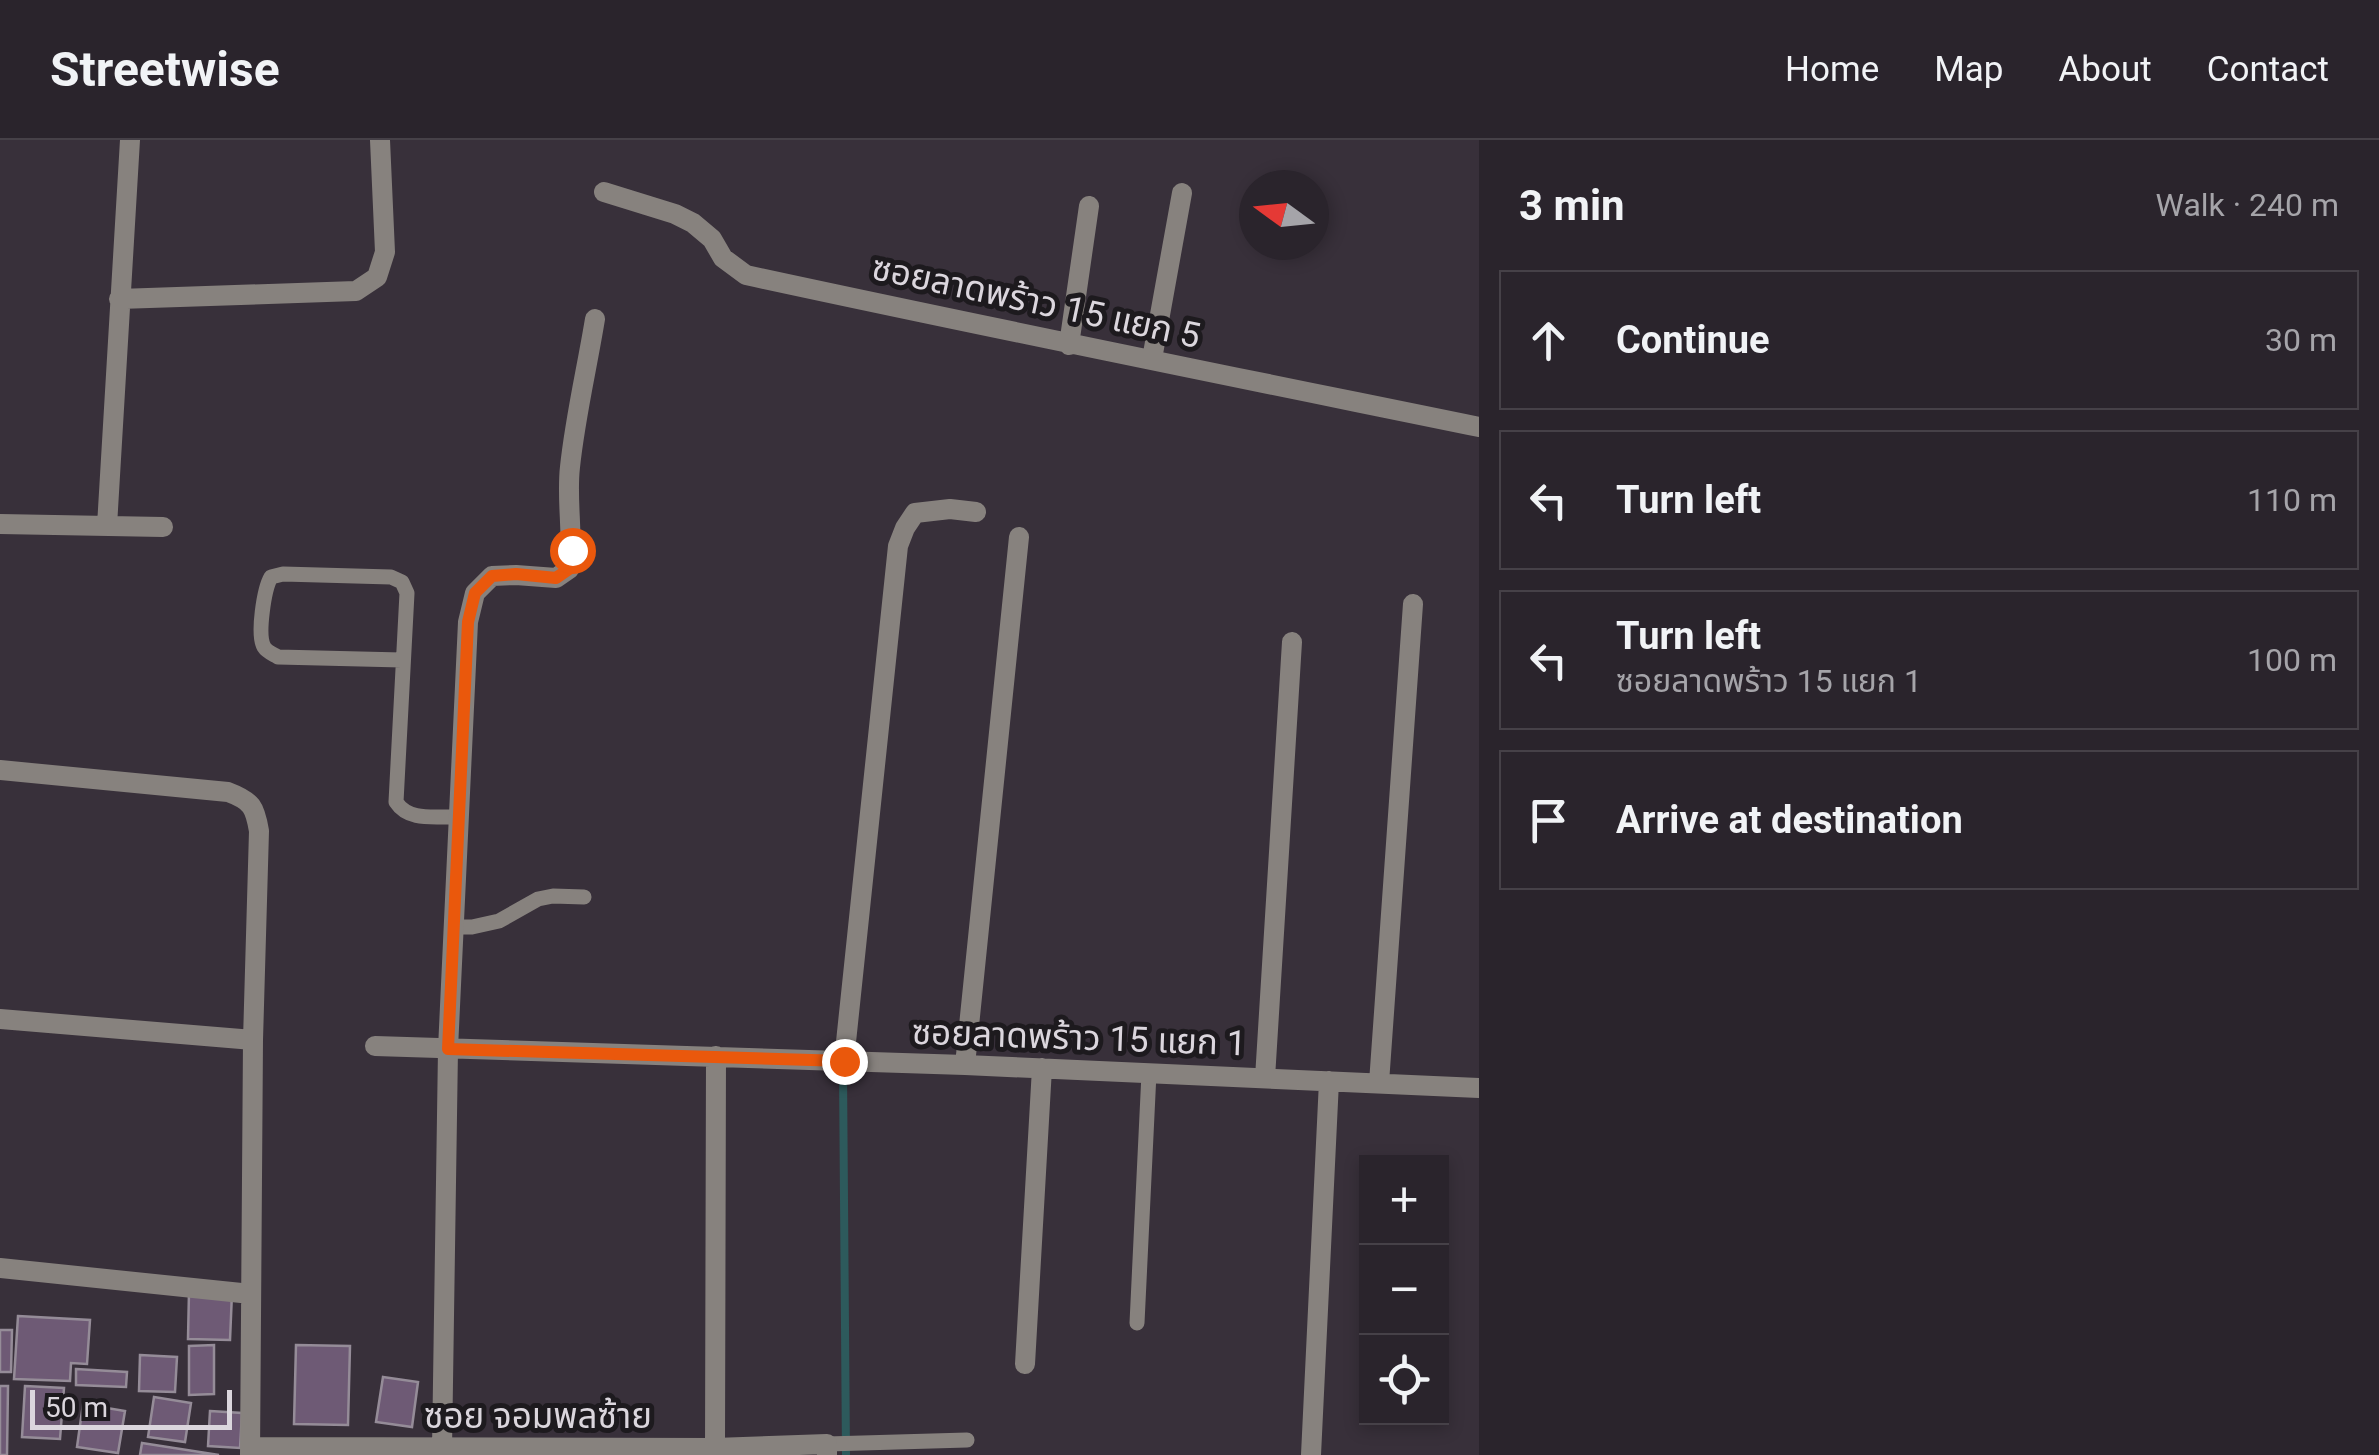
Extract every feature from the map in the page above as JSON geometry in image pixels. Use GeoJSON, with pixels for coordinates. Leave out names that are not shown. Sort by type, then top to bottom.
{"type":"FeatureCollection","features":[{"type":"Feature","properties":{"kind":"street"},"geometry":{"type":"LineString","coordinates":[[106,526],[130,140]]}},
{"type":"Feature","properties":{"kind":"street"},"geometry":{"type":"LineString","coordinates":[[120,299],[356,292],[376,277],[385,252],[380,140]]}},
{"type":"Feature","properties":{"kind":"street","name":"ซอยลาดพร้าว 15 แยก 5"},"geometry":{"type":"LineString","coordinates":[[604,192],[675,214],[693,224],[712,240],[723,258],[746,275],[1479,427]]}},
{"type":"Feature","properties":{"kind":"street"},"geometry":{"type":"LineString","coordinates":[[1152,359],[1182,194]]}},
{"type":"Feature","properties":{"kind":"street"},"geometry":{"type":"LineString","coordinates":[[1070,345],[1089,206]]}},
{"type":"Feature","properties":{"kind":"street"},"geometry":{"type":"LineString","coordinates":[[442,1449],[448,1049],[468,622],[475,593],[492,576],[556,578],[569,569],[570,468],[595,319]]}},
{"type":"Feature","properties":{"kind":"street"},"geometry":{"type":"LineString","coordinates":[[844,1061],[898,546],[904,528],[916,514],[950,509],[976,512]]}},
{"type":"Feature","properties":{"kind":"street"},"geometry":{"type":"LineString","coordinates":[[0,524],[164,528]]}},
{"type":"Feature","properties":{"kind":"street"},"geometry":{"type":"LineString","coordinates":[[965,1065],[1019,537]]}},
{"type":"Feature","properties":{"kind":"street"},"geometry":{"type":"LineString","coordinates":[[1378,1083],[1414,604]]}},
{"type":"Feature","properties":{"kind":"street"},"geometry":{"type":"LineString","coordinates":[[1264,1078],[1292,642]]}},
{"type":"Feature","properties":{"kind":"street"},"geometry":{"type":"LineString","coordinates":[[0,770],[228,792],[246,799],[256,812],[259,831],[250,1451]]}},
{"type":"Feature","properties":{"kind":"street"},"geometry":{"type":"LineString","coordinates":[[0,1019],[253,1040]]}},
{"type":"Feature","properties":{"kind":"street","name":"ซอยลาดพร้าว 15 แยก 1"},"geometry":{"type":"LineString","coordinates":[[376,1046],[965,1065],[1479,1088]]}},
{"type":"Feature","properties":{"kind":"street"},"geometry":{"type":"LineString","coordinates":[[715,1448],[716,1056]]}},
{"type":"Feature","properties":{"kind":"street"},"geometry":{"type":"LineString","coordinates":[[1025,1364],[1042,1068]]}},
{"type":"Feature","properties":{"kind":"street"},"geometry":{"type":"LineString","coordinates":[[1311,1455],[1329,1081]]}},
{"type":"Feature","properties":{"kind":"street"},"geometry":{"type":"LineString","coordinates":[[0,1268],[251,1294]]}},
{"type":"Feature","properties":{"kind":"street","name":"ซอย จอมพลซ้าย"},"geometry":{"type":"LineString","coordinates":[[250,1451],[829,1448]]}},
{"type":"Feature","properties":{"kind":"lane"},"geometry":{"type":"LineString","coordinates":[[402,660],[278,657],[266,650],[262,642],[265,588],[270,577],[391,577],[402,582],[407,593],[396,802],[410,815],[457,816]]}},
{"type":"Feature","properties":{"kind":"lane"},"geometry":{"type":"LineString","coordinates":[[452,927],[472,928],[499,921],[538,899],[584,898]]}},
{"type":"Feature","properties":{"kind":"lane"},"geometry":{"type":"LineString","coordinates":[[1136,1323],[1149,1073]]}},
{"type":"Feature","properties":{"kind":"lane"},"geometry":{"type":"LineString","coordinates":[[829,1448],[854,1443],[967,1440]]}},
{"type":"Feature","properties":{"kind":"building"},"geometry":{"type":"Polygon","coordinates":[[[189,1292],[232,1293],[230,1340],[188,1339],[189,1292]]]}},
{"type":"Feature","properties":{"kind":"building"},"geometry":{"type":"Polygon","coordinates":[[[18,1316],[90,1320],[87,1364],[71,1363],[70,1381],[14,1379],[18,1316]]]}},
{"type":"Feature","properties":{"kind":"building"},"geometry":{"type":"Polygon","coordinates":[[[0,1330],[12,1330],[11,1372],[0,1372],[0,1330]]]}},
{"type":"Feature","properties":{"kind":"building"},"geometry":{"type":"Polygon","coordinates":[[[214,1345],[214,1394],[189,1395],[189,1346],[214,1345]]]}},
{"type":"Feature","properties":{"kind":"building"},"geometry":{"type":"Polygon","coordinates":[[[296,1345],[350,1346],[348,1425],[294,1424],[296,1345]]]}},
{"type":"Feature","properties":{"kind":"building"},"geometry":{"type":"Polygon","coordinates":[[[140,1355],[177,1357],[175,1392],[139,1391],[140,1355]]]}},
{"type":"Feature","properties":{"kind":"building"},"geometry":{"type":"Polygon","coordinates":[[[76,1369],[127,1372],[126,1387],[76,1385],[76,1369]]]}},
{"type":"Feature","properties":{"kind":"building"},"geometry":{"type":"Polygon","coordinates":[[[383,1377],[418,1382],[412,1427],[376,1422],[383,1377]]]}},
{"type":"Feature","properties":{"kind":"building"},"geometry":{"type":"Polygon","coordinates":[[[0,1386],[8,1386],[7,1455],[0,1455],[0,1386]]]}},
{"type":"Feature","properties":{"kind":"building"},"geometry":{"type":"Polygon","coordinates":[[[25,1386],[64,1388],[60,1439],[22,1437],[25,1386]]]}},
{"type":"Feature","properties":{"kind":"building"},"geometry":{"type":"Polygon","coordinates":[[[154,1397],[191,1403],[185,1442],[148,1437],[154,1397]]]}},
{"type":"Feature","properties":{"kind":"building"},"geometry":{"type":"Polygon","coordinates":[[[83,1404],[125,1411],[118,1453],[77,1447],[83,1404]]]}},
{"type":"Feature","properties":{"kind":"building"},"geometry":{"type":"Polygon","coordinates":[[[210,1411],[242,1413],[240,1448],[208,1446],[210,1411]]]}},
{"type":"Feature","properties":{"kind":"building"},"geometry":{"type":"Polygon","coordinates":[[[142,1443],[219,1455],[140,1455],[142,1443]]]}},
{"type":"Feature","properties":{"kind":"waterway"},"geometry":{"type":"LineString","coordinates":[[843,1071],[846,1455]]}},
{"type":"Feature","properties":{"kind":"route"},"geometry":{"type":"LineString","coordinates":[[572,550],[569,569],[556,578],[492,576],[475,593],[468,622],[448,1049],[844,1061]]}}]}
